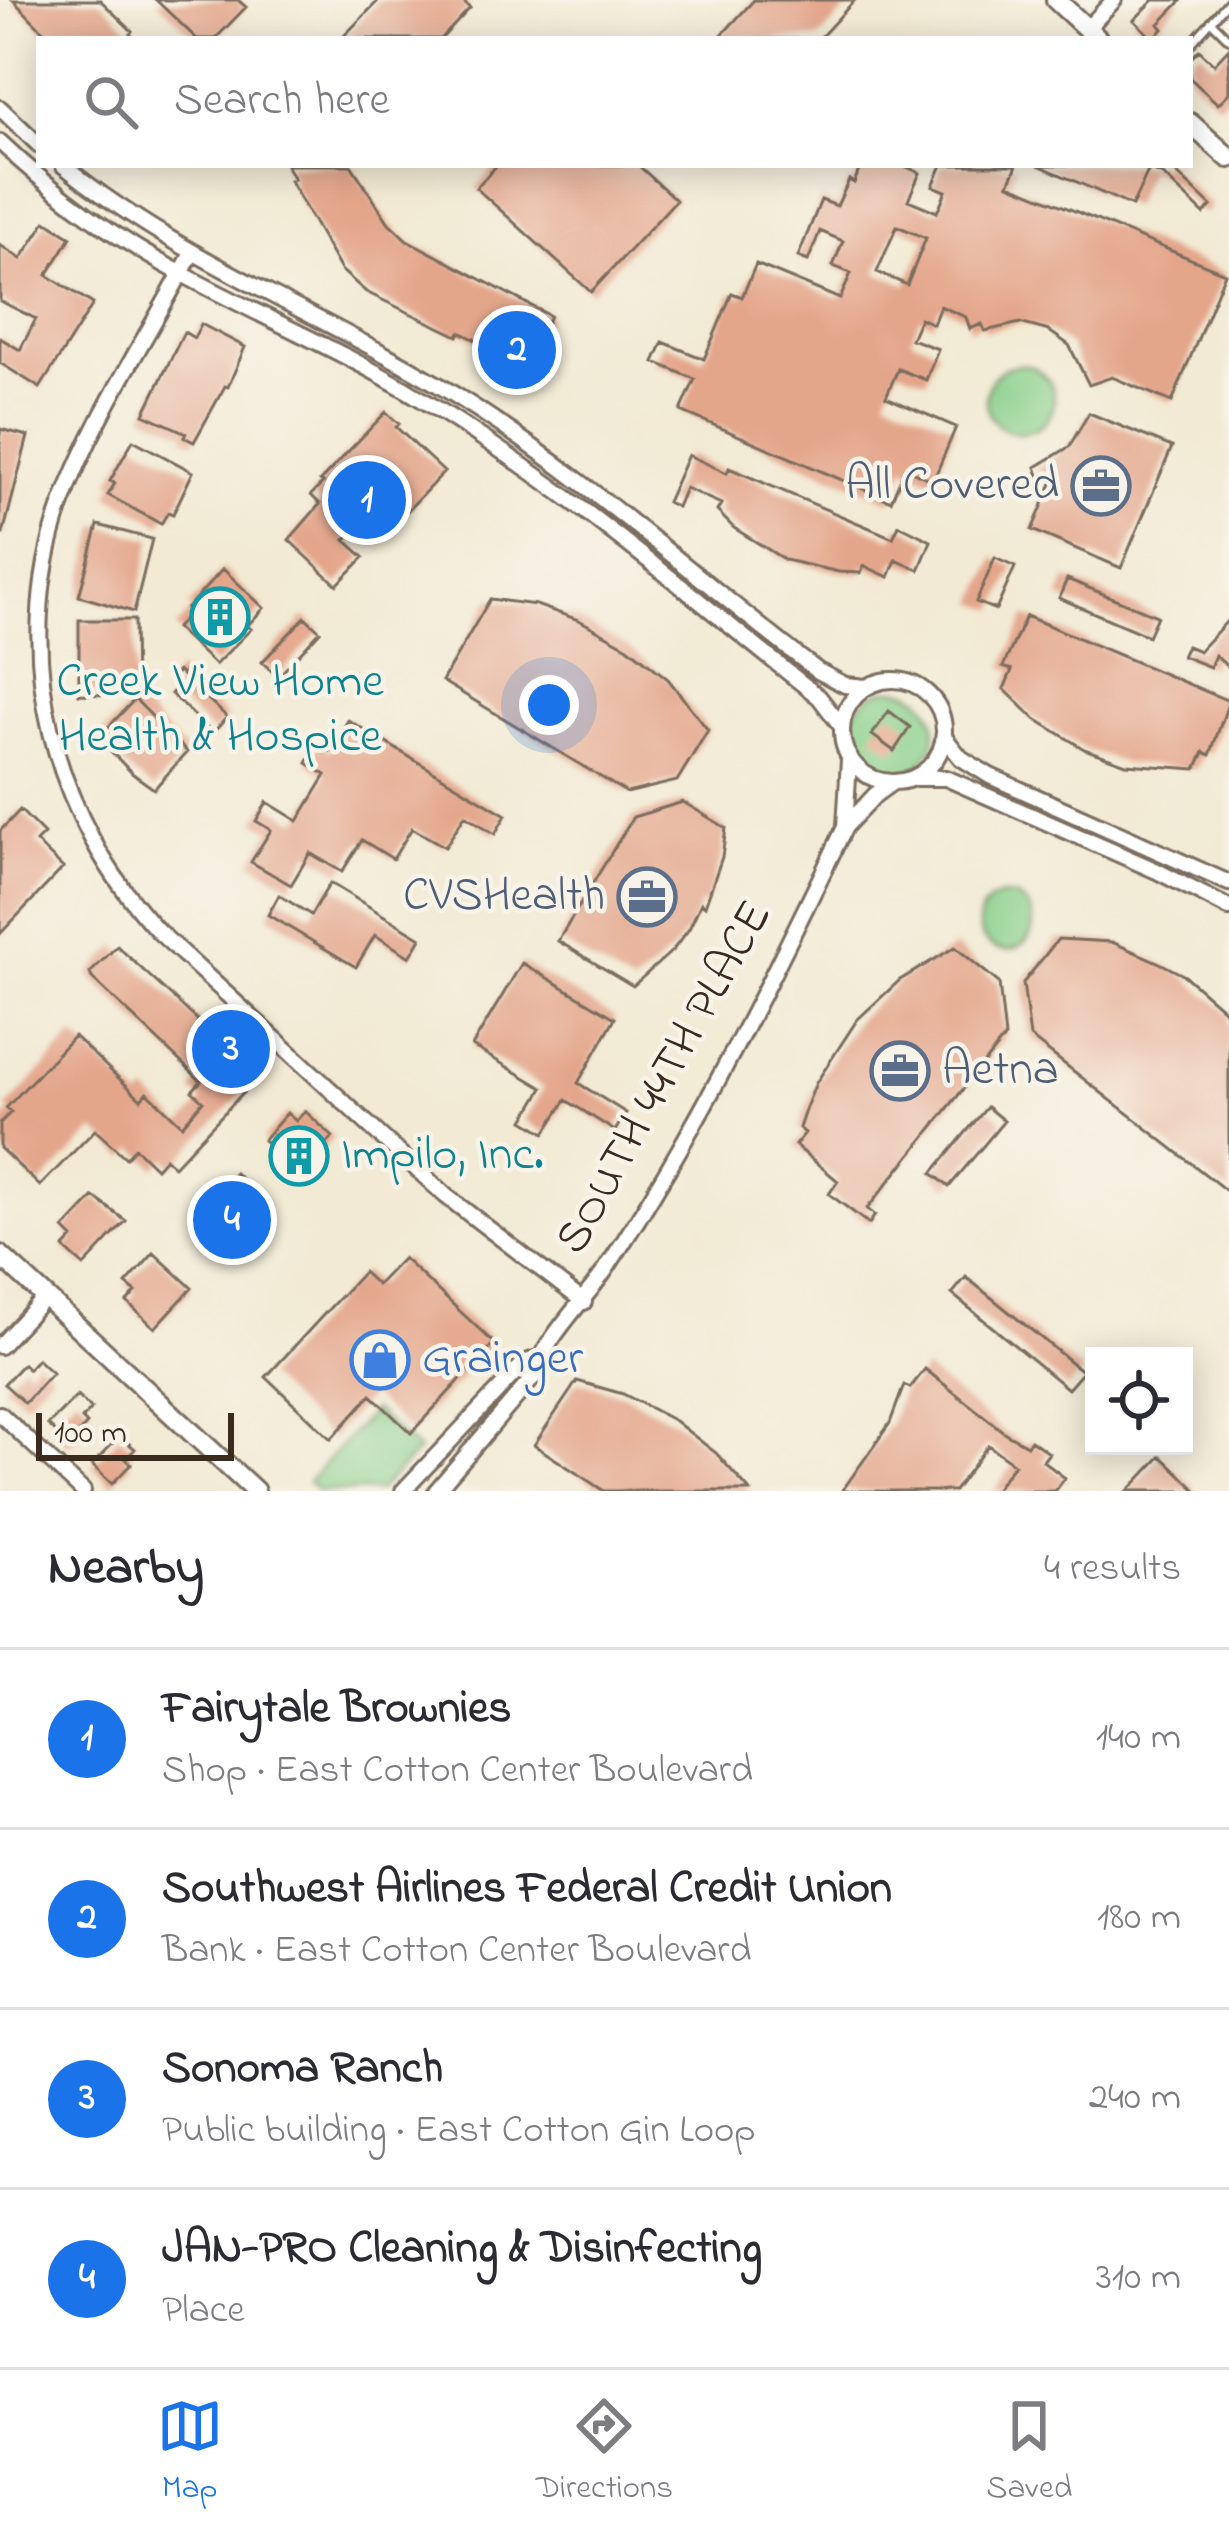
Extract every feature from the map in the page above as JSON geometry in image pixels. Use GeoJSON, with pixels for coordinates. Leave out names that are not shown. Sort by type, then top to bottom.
{"type":"FeatureCollection","features":[{"type":"Feature","properties":{"kind":"main road"},"geometry":{"type":"LineString","coordinates":[[1056,0],[1092,34]]}},
{"type":"Feature","properties":{"kind":"main road"},"geometry":{"type":"LineString","coordinates":[[1193,126],[1229,158]]}},
{"type":"Feature","properties":{"kind":"main road"},"geometry":{"type":"LineString","coordinates":[[0,1255],[255,1491]]}},
{"type":"Feature","properties":{"kind":"street"},"geometry":{"type":"LineString","coordinates":[[1092,34],[1114,0]]}},
{"type":"Feature","properties":{"kind":"street"},"geometry":{"type":"LineString","coordinates":[[0,108],[36,142]]}},
{"type":"Feature","properties":{"kind":"street"},"geometry":{"type":"LineString","coordinates":[[0,142],[100,223],[181,274],[414,394],[541,475],[818,697],[842,727],[849,757],[870,777],[893,782],[946,778],[1229,908]]}},
{"type":"Feature","properties":{"kind":"street"},"geometry":{"type":"LineString","coordinates":[[67,168],[192,253],[404,365],[480,411],[582,481],[829,678],[866,688]]}},
{"type":"Feature","properties":{"kind":"street"},"geometry":{"type":"LineString","coordinates":[[192,253],[84,456],[50,548],[42,594],[41,673],[54,751],[70,797],[91,842],[159,932],[431,1183],[584,1302]]}},
{"type":"Feature","properties":{"kind":"street"},"geometry":{"type":"LineString","coordinates":[[664,572],[687,577],[737,618],[767,631]]}},
{"type":"Feature","properties":{"kind":"street"},"geometry":{"type":"LineString","coordinates":[[842,727],[849,704],[866,688],[891,680],[920,688],[940,712],[944,737],[935,760],[915,778]]}},
{"type":"Feature","properties":{"kind":"street"},"geometry":{"type":"LineString","coordinates":[[944,737],[974,768],[1229,883]]}},
{"type":"Feature","properties":{"kind":"street","name":"SOUTH 44TH PLACE"},"geometry":{"type":"LineString","coordinates":[[845,827],[849,757]]}},
{"type":"Feature","properties":{"kind":"street","name":"SOUTH 44TH PLACE"},"geometry":{"type":"LineString","coordinates":[[404,1491],[524,1363],[538,1358],[584,1302],[719,1082],[845,827],[893,782]]}},
{"type":"Feature","properties":{"kind":"street"},"geometry":{"type":"LineString","coordinates":[[0,1346],[45,1297]]}},
{"type":"Feature","properties":{"kind":"street","name":"SOUTH 44TH PLACE"},"geometry":{"type":"LineString","coordinates":[[436,1491],[536,1374],[538,1358]]}},
{"type":"Feature","properties":{"kind":"street"},"geometry":{"type":"LineString","coordinates":[[0,1414],[83,1491]]}},
{"type":"Feature","properties":{"kind":"lane"},"geometry":{"type":"LineString","coordinates":[[1193,42],[1229,2]]}},
{"type":"Feature","properties":{"kind":"lane"},"geometry":{"type":"LineString","coordinates":[[1211,21],[1229,38]]}},
{"type":"Feature","properties":{"kind":"green space"},"geometry":{"type":"Polygon","coordinates":[[[1020,365],[1044,375],[1054,399],[1044,423],[1020,433],[996,423],[986,399],[996,375],[1020,365]]]}},
{"type":"Feature","properties":{"kind":"green space"},"geometry":{"type":"Polygon","coordinates":[[[893,689],[923,701],[935,731],[923,761],[893,773],[863,761],[851,731],[863,701],[893,689]]]}},
{"type":"Feature","properties":{"kind":"green space"},"geometry":{"type":"Polygon","coordinates":[[[1006,896],[1025,904],[1033,923],[1025,942],[1006,950],[987,942],[979,923],[987,904],[1006,896]]]}},
{"type":"Feature","properties":{"kind":"green space"},"geometry":{"type":"Polygon","coordinates":[[[374,1410],[418,1451],[379,1491],[317,1491],[308,1482],[374,1410]]]}},
{"type":"Feature","properties":{"kind":"building"},"geometry":{"type":"Polygon","coordinates":[[[13,0],[100,0],[132,31],[132,36],[48,36],[13,0]]]}},
{"type":"Feature","properties":{"kind":"building"},"geometry":{"type":"Polygon","coordinates":[[[156,0],[238,0],[246,7],[218,36],[194,36],[156,0]]]}},
{"type":"Feature","properties":{"kind":"building"},"geometry":{"type":"Polygon","coordinates":[[[379,0],[461,0],[470,8],[444,36],[344,36],[379,0]]]}},
{"type":"Feature","properties":{"kind":"building"},"geometry":{"type":"Polygon","coordinates":[[[754,0],[855,0],[822,36],[721,36],[754,0]]]}},
{"type":"Feature","properties":{"kind":"building"},"geometry":{"type":"Polygon","coordinates":[[[1154,0],[1182,0],[1159,24],[1163,29],[1156,36],[1134,20],[1154,0]]]}},
{"type":"Feature","properties":{"kind":"building"},"geometry":{"type":"Polygon","coordinates":[[[1229,48],[1229,93],[1218,104],[1193,81],[1193,56],[1199,50],[1214,64],[1229,48]]]}},
{"type":"Feature","properties":{"kind":"building"},"geometry":{"type":"Polygon","coordinates":[[[288,168],[353,168],[389,223],[407,240],[550,316],[525,365],[366,292],[341,270],[290,181],[294,179],[288,168]]]}},
{"type":"Feature","properties":{"kind":"building"},"geometry":{"type":"Polygon","coordinates":[[[494,168],[641,168],[676,200],[591,292],[476,188],[494,168]]]}},
{"type":"Feature","properties":{"kind":"building"},"geometry":{"type":"Polygon","coordinates":[[[860,168],[909,168],[920,173],[908,200],[937,212],[946,191],[933,186],[941,168],[1016,168],[1009,184],[1225,273],[1172,402],[1112,377],[1089,385],[1069,345],[1049,331],[1020,323],[985,331],[982,324],[970,329],[966,317],[940,306],[933,324],[920,318],[911,339],[938,349],[926,380],[898,369],[886,397],[956,427],[933,481],[905,468],[891,501],[681,411],[695,379],[654,362],[663,342],[704,359],[732,293],[742,297],[756,264],[840,299],[851,273],[833,266],[843,241],[820,231],[808,261],[798,257],[821,200],[837,206],[849,180],[854,183],[860,168]],[[897,226],[877,272],[907,285],[926,238],[897,226]]]}},
{"type":"Feature","properties":{"kind":"building"},"geometry":{"type":"Polygon","coordinates":[[[1045,168],[1171,168],[1211,206],[1204,214],[1163,175],[1149,169],[1132,206],[1045,168]]]}},
{"type":"Feature","properties":{"kind":"building"},"geometry":{"type":"Polygon","coordinates":[[[46,221],[71,237],[47,275],[93,304],[40,388],[0,363],[0,338],[20,350],[36,319],[0,301],[0,245],[21,259],[46,221]]]}},
{"type":"Feature","properties":{"kind":"building"},"geometry":{"type":"Polygon","coordinates":[[[201,324],[245,347],[228,387],[194,442],[184,437],[186,433],[144,414],[184,332],[194,338],[201,324]]]}},
{"type":"Feature","properties":{"kind":"building"},"geometry":{"type":"Polygon","coordinates":[[[386,412],[444,472],[389,530],[371,513],[345,540],[364,557],[337,585],[289,540],[320,504],[311,495],[323,483],[320,481],[386,412]]]}},
{"type":"Feature","properties":{"kind":"building","name":"All Covered"},"geometry":{"type":"Polygon","coordinates":[[[1089,413],[1172,447],[1121,568],[1032,530],[1056,474],[1041,481],[1036,467],[1069,447],[1089,413]]]}},
{"type":"Feature","properties":{"kind":"building"},"geometry":{"type":"Polygon","coordinates":[[[0,429],[28,436],[3,534],[0,534],[0,429]]]}},
{"type":"Feature","properties":{"kind":"building"},"geometry":{"type":"Polygon","coordinates":[[[133,440],[193,472],[173,514],[168,512],[161,524],[108,495],[115,483],[110,481],[133,440]]]}},
{"type":"Feature","properties":{"kind":"building"},"geometry":{"type":"Polygon","coordinates":[[[688,455],[893,538],[899,525],[931,541],[919,570],[896,560],[889,577],[864,566],[861,573],[839,572],[785,560],[734,528],[717,511],[721,504],[685,488],[677,507],[667,502],[688,455]]]}},
{"type":"Feature","properties":{"kind":"building"},"geometry":{"type":"Polygon","coordinates":[[[98,525],[152,539],[134,612],[79,596],[98,525]]]}},
{"type":"Feature","properties":{"kind":"building"},"geometry":{"type":"Polygon","coordinates":[[[995,558],[1015,567],[996,610],[976,602],[995,558]]]}},
{"type":"Feature","properties":{"kind":"building","name":"Creek View Home Health & Hospice"},"geometry":{"type":"Polygon","coordinates":[[[223,569],[264,608],[247,626],[251,629],[215,665],[176,628],[194,608],[187,608],[223,569]]]}},
{"type":"Feature","properties":{"kind":"building"},"geometry":{"type":"Polygon","coordinates":[[[1067,579],[1157,616],[1148,636],[1059,598],[1067,579]]]}},
{"type":"Feature","properties":{"kind":"building"},"geometry":{"type":"Polygon","coordinates":[[[490,599],[536,605],[579,620],[628,647],[668,679],[708,730],[677,781],[627,793],[442,681],[490,599]]]}},
{"type":"Feature","properties":{"kind":"building"},"geometry":{"type":"Polygon","coordinates":[[[1026,616],[1229,701],[1210,755],[1204,752],[1196,769],[1126,764],[1084,749],[1034,718],[1004,689],[1012,670],[1003,667],[1026,616]]]}},
{"type":"Feature","properties":{"kind":"building"},"geometry":{"type":"Polygon","coordinates":[[[305,617],[320,631],[278,677],[262,662],[305,617]]]}},
{"type":"Feature","properties":{"kind":"building"},"geometry":{"type":"Polygon","coordinates":[[[1229,619],[1229,668],[1215,655],[1210,667],[1182,656],[1187,646],[1199,651],[1229,619]]]}},
{"type":"Feature","properties":{"kind":"building"},"geometry":{"type":"Polygon","coordinates":[[[79,620],[134,620],[135,696],[79,694],[79,620]]]}},
{"type":"Feature","properties":{"kind":"building"},"geometry":{"type":"Polygon","coordinates":[[[178,671],[227,717],[213,733],[171,694],[178,686],[171,679],[178,671]]]}},
{"type":"Feature","properties":{"kind":"building"},"geometry":{"type":"Polygon","coordinates":[[[135,699],[187,752],[154,789],[98,738],[135,699]]]}},
{"type":"Feature","properties":{"kind":"building"},"geometry":{"type":"Polygon","coordinates":[[[889,711],[910,727],[894,751],[872,735],[889,711]]]}},
{"type":"Feature","properties":{"kind":"building"},"geometry":{"type":"Polygon","coordinates":[[[348,720],[506,815],[495,834],[465,815],[445,847],[412,828],[393,859],[362,840],[342,872],[310,853],[291,885],[251,862],[271,830],[256,821],[267,802],[298,821],[326,775],[307,763],[318,744],[330,751],[348,720]]]}},
{"type":"Feature","properties":{"kind":"building","name":"CVSHealth"},"geometry":{"type":"Polygon","coordinates":[[[683,802],[726,828],[722,857],[705,906],[701,903],[673,950],[633,986],[558,941],[633,817],[683,802]]]}},
{"type":"Feature","properties":{"kind":"building"},"geometry":{"type":"Polygon","coordinates":[[[20,810],[44,834],[36,842],[63,868],[0,934],[0,831],[20,810]]]}},
{"type":"Feature","properties":{"kind":"building"},"geometry":{"type":"Polygon","coordinates":[[[330,883],[421,938],[410,957],[375,935],[356,967],[268,915],[279,895],[311,915],[330,883]]]}},
{"type":"Feature","properties":{"kind":"building"},"geometry":{"type":"Polygon","coordinates":[[[1058,939],[1112,942],[1158,962],[1185,976],[1229,1014],[1229,1193],[1030,1037],[1023,983],[1058,939]]]}},
{"type":"Feature","properties":{"kind":"building"},"geometry":{"type":"Polygon","coordinates":[[[117,946],[206,1028],[210,1024],[253,1064],[244,1073],[253,1082],[174,1166],[165,1158],[156,1168],[135,1148],[126,1158],[95,1130],[40,1186],[0,1148],[0,1123],[11,1112],[6,1108],[74,1036],[141,1099],[147,1092],[182,1125],[203,1101],[192,1091],[201,1081],[92,978],[90,973],[117,946]]]}},
{"type":"Feature","properties":{"kind":"building","name":"Aetna"},"geometry":{"type":"Polygon","coordinates":[[[955,947],[999,983],[1005,1037],[867,1209],[875,1215],[869,1224],[829,1194],[838,1181],[795,1145],[805,1133],[799,1128],[816,1083],[857,1020],[900,980],[955,947]]]}},
{"type":"Feature","properties":{"kind":"building"},"geometry":{"type":"Polygon","coordinates":[[[522,963],[615,1018],[578,1083],[626,1113],[615,1131],[566,1100],[545,1133],[524,1120],[543,1088],[472,1046],[522,963]]]}},
{"type":"Feature","properties":{"kind":"building"},"geometry":{"type":"Polygon","coordinates":[[[987,1107],[1004,1121],[949,1187],[932,1173],[987,1107]]]}},
{"type":"Feature","properties":{"kind":"building","name":"Impilo, Inc."},"geometry":{"type":"Polygon","coordinates":[[[305,1111],[333,1137],[301,1173],[263,1140],[287,1113],[296,1121],[305,1111]]]}},
{"type":"Feature","properties":{"kind":"building"},"geometry":{"type":"Polygon","coordinates":[[[235,1173],[269,1205],[224,1253],[199,1230],[218,1210],[209,1201],[235,1173]]]}},
{"type":"Feature","properties":{"kind":"building"},"geometry":{"type":"Polygon","coordinates":[[[94,1197],[126,1221],[84,1266],[64,1248],[73,1238],[64,1229],[94,1197]]]}},
{"type":"Feature","properties":{"kind":"building"},"geometry":{"type":"Polygon","coordinates":[[[154,1253],[192,1288],[155,1328],[127,1302],[136,1292],[126,1284],[154,1253]]]}},
{"type":"Feature","properties":{"kind":"building","name":"Grainger"},"geometry":{"type":"Polygon","coordinates":[[[403,1258],[494,1343],[411,1433],[371,1395],[331,1439],[266,1377],[363,1272],[377,1285],[403,1258]]]}},
{"type":"Feature","properties":{"kind":"building"},"geometry":{"type":"Polygon","coordinates":[[[966,1277],[1083,1372],[1068,1389],[952,1294],[966,1277]]]}},
{"type":"Feature","properties":{"kind":"building"},"geometry":{"type":"Polygon","coordinates":[[[37,1359],[52,1373],[25,1403],[4,1384],[23,1364],[28,1369],[37,1359]]]}},
{"type":"Feature","properties":{"kind":"building"},"geometry":{"type":"Polygon","coordinates":[[[925,1369],[1005,1433],[1027,1445],[1031,1440],[1049,1453],[1043,1461],[1065,1478],[1055,1491],[994,1491],[1014,1464],[988,1445],[954,1491],[842,1491],[890,1423],[904,1385],[910,1388],[925,1369]]]}},
{"type":"Feature","properties":{"kind":"building"},"geometry":{"type":"Polygon","coordinates":[[[577,1381],[623,1394],[675,1421],[716,1453],[750,1491],[604,1491],[534,1445],[577,1381]]]}},
{"type":"Feature","properties":{"kind":"building"},"geometry":{"type":"Polygon","coordinates":[[[77,1396],[91,1409],[82,1419],[87,1424],[69,1444],[48,1425],[77,1396]]]}},
{"type":"Feature","properties":{"kind":"building"},"geometry":{"type":"Polygon","coordinates":[[[120,1436],[135,1449],[126,1459],[131,1464],[112,1484],[92,1465],[120,1436]]]}},
{"type":"Feature","properties":{"kind":"building"},"geometry":{"type":"Polygon","coordinates":[[[1161,1456],[1181,1475],[1197,1491],[1128,1491],[1161,1456]]]}},
{"type":"Feature","properties":{"kind":"place","name":"Southwest Airlines Federal Credit Union"},"geometry":{"type":"Point","coordinates":[517,350]}},
{"type":"Feature","properties":{"kind":"place","name":"All Covered"},"geometry":{"type":"Point","coordinates":[1101,486]}},
{"type":"Feature","properties":{"kind":"place","name":"Fairytale Brownies"},"geometry":{"type":"Point","coordinates":[367,500]}},
{"type":"Feature","properties":{"kind":"place","name":"Creek View Home Health & Hospice"},"geometry":{"type":"Point","coordinates":[220,617]}},
{"type":"Feature","properties":{"kind":"place","name":"CVSHealth"},"geometry":{"type":"Point","coordinates":[647,897]}},
{"type":"Feature","properties":{"kind":"place","name":"Sonoma Ranch"},"geometry":{"type":"Point","coordinates":[231,1049]}},
{"type":"Feature","properties":{"kind":"place","name":"Aetna"},"geometry":{"type":"Point","coordinates":[900,1071]}},
{"type":"Feature","properties":{"kind":"place","name":"Impilo, Inc."},"geometry":{"type":"Point","coordinates":[299,1156]}},
{"type":"Feature","properties":{"kind":"place","name":"JAN-PRO Cleaning & Disinfecting"},"geometry":{"type":"Point","coordinates":[232,1220]}},
{"type":"Feature","properties":{"kind":"place","name":"Grainger"},"geometry":{"type":"Point","coordinates":[380,1360]}}]}
